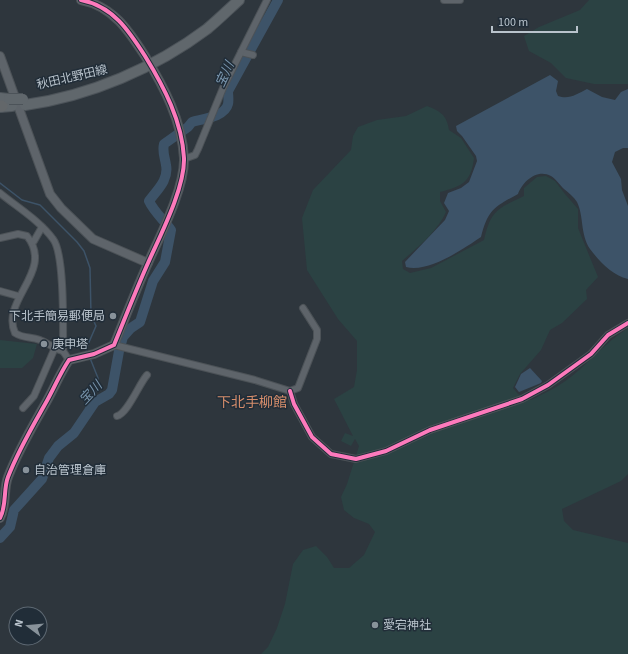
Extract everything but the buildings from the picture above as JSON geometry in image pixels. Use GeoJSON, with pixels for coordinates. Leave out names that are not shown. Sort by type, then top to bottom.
{"type":"FeatureCollection","features":[{"type":"Feature","properties":{"kind":"main road","name":"秋田北野田線"},"geometry":{"type":"LineString","coordinates":[[3,103],[24,102],[56,96],[116,80],[167,55],[207,29],[239,0]]}},
{"type":"Feature","properties":{"kind":"street"},"geometry":{"type":"LineString","coordinates":[[81,0],[98,5],[119,20],[130,32],[149,64],[177,121],[182,140],[184,159],[182,177],[168,217],[148,263],[117,346]]}},
{"type":"Feature","properties":{"kind":"street"},"geometry":{"type":"LineString","coordinates":[[184,159],[195,154],[212,112],[267,0]]}},
{"type":"Feature","properties":{"kind":"street"},"geometry":{"type":"LineString","coordinates":[[444,0],[460,0]]}},
{"type":"Feature","properties":{"kind":"street"},"geometry":{"type":"LineString","coordinates":[[241,52],[253,55]]}},
{"type":"Feature","properties":{"kind":"street"},"geometry":{"type":"LineString","coordinates":[[0,56],[50,194],[61,208],[93,240],[148,263]]}},
{"type":"Feature","properties":{"kind":"street"},"geometry":{"type":"LineString","coordinates":[[0,193],[42,227],[54,239],[58,252],[64,351],[69,360]]}},
{"type":"Feature","properties":{"kind":"street"},"geometry":{"type":"LineString","coordinates":[[32,242],[42,227]]}},
{"type":"Feature","properties":{"kind":"street"},"geometry":{"type":"LineString","coordinates":[[0,238],[18,234],[27,236],[32,242],[34,266],[30,278],[18,296],[11,321],[15,333],[24,338],[39,339],[54,350],[64,351]]}},
{"type":"Feature","properties":{"kind":"street"},"geometry":{"type":"LineString","coordinates":[[0,291],[18,296]]}},
{"type":"Feature","properties":{"kind":"street"},"geometry":{"type":"LineString","coordinates":[[0,518],[4,512],[5,503],[2,487],[33,423],[44,408],[69,360],[94,354],[117,346],[256,380],[290,391],[298,388],[317,340],[317,330],[303,308]]}},
{"type":"Feature","properties":{"kind":"street"},"geometry":{"type":"LineString","coordinates":[[290,391],[294,404],[312,437],[330,454],[356,460],[386,451],[430,430],[522,399],[548,385],[591,354],[608,335],[628,322]]}},
{"type":"Feature","properties":{"kind":"street"},"geometry":{"type":"LineString","coordinates":[[23,408],[34,396],[54,350]]}},
{"type":"Feature","properties":{"kind":"street"},"geometry":{"type":"LineString","coordinates":[[117,416],[120,415],[132,399],[146,374]]}},
{"type":"Feature","properties":{"kind":"green space"},"geometry":{"type":"Polygon","coordinates":[[[589,0],[628,0],[628,84],[594,84],[566,78],[551,63],[529,51],[524,36],[539,27],[580,10],[589,0]]]}},
{"type":"Feature","properties":{"kind":"green space"},"geometry":{"type":"Polygon","coordinates":[[[427,106],[436,110],[445,117],[449,130],[461,138],[474,158],[473,166],[471,173],[464,182],[455,188],[440,192],[440,201],[446,212],[432,233],[421,245],[402,261],[403,269],[410,273],[431,268],[484,240],[489,222],[496,212],[507,204],[524,196],[524,188],[537,177],[546,176],[555,181],[578,209],[578,228],[598,277],[586,290],[587,299],[562,323],[550,330],[541,350],[520,374],[513,388],[518,394],[531,400],[564,382],[619,334],[628,328],[628,474],[621,481],[562,509],[564,521],[573,530],[628,543],[628,654],[261,654],[268,647],[277,628],[285,604],[293,564],[303,550],[316,546],[327,557],[334,568],[349,568],[364,555],[375,532],[369,524],[354,518],[344,510],[341,497],[347,484],[359,446],[355,439],[351,446],[341,441],[345,433],[353,436],[334,399],[354,387],[357,370],[357,341],[338,319],[307,270],[302,218],[313,190],[351,150],[353,136],[358,127],[377,120],[406,116],[427,106]]]}},
{"type":"Feature","properties":{"kind":"green space"},"geometry":{"type":"Polygon","coordinates":[[[0,340],[37,344],[33,358],[22,368],[0,368],[0,340]]]}},
{"type":"Feature","properties":{"kind":"water"},"geometry":{"type":"Polygon","coordinates":[[[550,75],[558,81],[556,91],[558,96],[562,97],[573,96],[587,89],[602,97],[615,100],[621,92],[628,89],[628,148],[623,148],[615,152],[612,162],[621,179],[622,190],[628,206],[628,279],[612,271],[598,259],[590,249],[583,231],[581,213],[577,202],[555,179],[546,174],[535,175],[523,185],[518,194],[503,202],[493,210],[486,221],[481,237],[474,242],[445,259],[425,267],[406,267],[405,262],[445,220],[449,211],[444,203],[448,193],[461,188],[469,182],[477,161],[476,156],[457,131],[456,126],[550,75]]]}},
{"type":"Feature","properties":{"kind":"water"},"geometry":{"type":"Polygon","coordinates":[[[530,368],[542,381],[541,383],[519,392],[515,387],[521,374],[530,368]]]}},
{"type":"Feature","properties":{"kind":"waterway","name":"宝川"},"geometry":{"type":"LineString","coordinates":[[0,538],[10,527],[14,510],[42,479],[49,458],[58,446],[74,433],[95,402],[109,394],[112,390],[123,337],[131,328],[140,322],[153,281],[165,262],[171,230],[149,201],[162,184],[166,175],[166,162],[163,152],[164,144],[188,127],[192,122],[213,117],[223,112],[228,102],[228,91],[278,0]]}},
{"type":"Feature","properties":{"kind":"waterway"},"geometry":{"type":"LineString","coordinates":[[0,183],[22,200],[40,205],[84,251],[90,268],[91,315],[96,326],[86,349],[87,353]]}},
{"type":"Feature","properties":{"kind":"waterway"},"geometry":{"type":"LineString","coordinates":[[86,413],[88,402],[98,388],[98,378],[90,358]]}},
{"type":"Feature","properties":{"kind":"cycle path"},"geometry":{"type":"LineString","coordinates":[[0,518],[4,508],[7,482],[12,467],[25,440],[69,360],[94,354],[114,345],[139,283],[171,212],[183,170],[183,144],[176,118],[165,92],[145,56],[119,21],[102,8],[81,0]]}},
{"type":"Feature","properties":{"kind":"cycle path"},"geometry":{"type":"LineString","coordinates":[[290,391],[294,404],[312,437],[331,454],[356,459],[386,451],[430,430],[522,399],[548,385],[591,354],[608,335],[628,323]]}},
{"type":"Feature","properties":{"kind":"place","name":"下北手簡易郵便局"},"geometry":{"type":"Point","coordinates":[113,316]}},
{"type":"Feature","properties":{"kind":"place","name":"庚申塔"},"geometry":{"type":"Point","coordinates":[44,344]}},
{"type":"Feature","properties":{"kind":"place","name":"自治管理倉庫"},"geometry":{"type":"Point","coordinates":[26,470]}},
{"type":"Feature","properties":{"kind":"place","name":"愛宕神社"},"geometry":{"type":"Point","coordinates":[375,625]}},
{"type":"Feature","properties":{"kind":"district","name":"下北手柳館"},"geometry":{"type":"Point","coordinates":[252,402]}}]}
